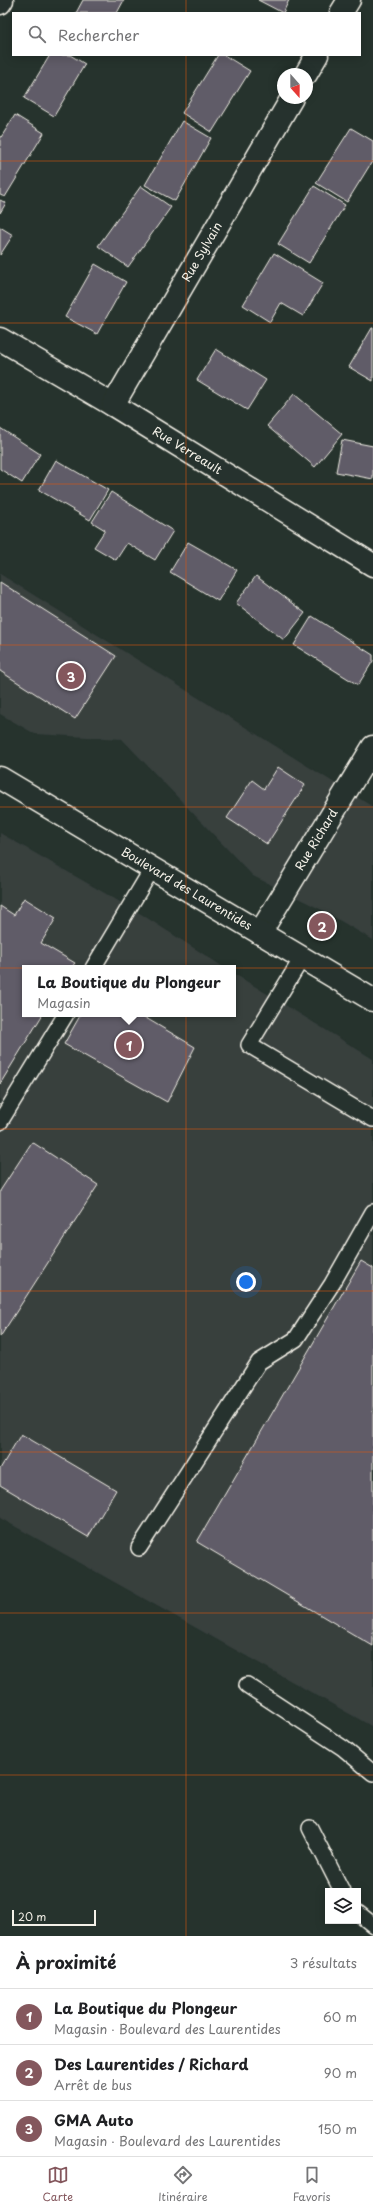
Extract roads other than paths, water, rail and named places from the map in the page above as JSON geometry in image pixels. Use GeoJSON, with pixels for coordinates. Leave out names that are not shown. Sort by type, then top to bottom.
{"type":"FeatureCollection","features":[{"type":"Feature","properties":{"kind":"street"},"geometry":{"type":"LineString","coordinates":[[342,12],[349,0]]}},
{"type":"Feature","properties":{"kind":"street"},"geometry":{"type":"LineString","coordinates":[[309,68],[316,56]]}},
{"type":"Feature","properties":{"kind":"street","name":"Rue Sylvain"},"geometry":{"type":"LineString","coordinates":[[113,405],[289,104]]}},
{"type":"Feature","properties":{"kind":"street","name":"Rue Verreault"},"geometry":{"type":"LineString","coordinates":[[0,339],[113,405],[373,565]]}},
{"type":"Feature","properties":{"kind":"street","name":"Rue Richard"},"geometry":{"type":"LineString","coordinates":[[260,933],[373,747]]}},
{"type":"Feature","properties":{"kind":"street","name":"Boulevard des Laurentides"},"geometry":{"type":"LineString","coordinates":[[0,778],[373,1000]]}},
{"type":"Feature","properties":{"kind":"lane"},"geometry":{"type":"LineString","coordinates":[[95,965],[152,869]]}},
{"type":"Feature","properties":{"kind":"lane"},"geometry":{"type":"LineString","coordinates":[[302,958],[249,1045],[373,1119]]}},
{"type":"Feature","properties":{"kind":"lane"},"geometry":{"type":"LineString","coordinates":[[0,1122],[64,1017]]}},
{"type":"Feature","properties":{"kind":"lane"},"geometry":{"type":"LineString","coordinates":[[139,1548],[259,1362],[296,1339],[332,1284],[373,1212]]}},
{"type":"Feature","properties":{"kind":"lane"},"geometry":{"type":"LineString","coordinates":[[247,1685],[343,1748],[373,1773]]}},
{"type":"Feature","properties":{"kind":"lane"},"geometry":{"type":"LineString","coordinates":[[310,1828],[340,1888]]}},
{"type":"Feature","properties":{"kind":"lane"},"geometry":{"type":"LineString","coordinates":[[361,1915],[373,1925]]}},
{"type":"Feature","properties":{"kind":"place","name":"GMA Auto"},"geometry":{"type":"Point","coordinates":[71,676]}},
{"type":"Feature","properties":{"kind":"place","name":"Des Laurentides / Richard"},"geometry":{"type":"Point","coordinates":[322,926]}},
{"type":"Feature","properties":{"kind":"place","name":"La Boutique du Plongeur"},"geometry":{"type":"Point","coordinates":[129,1045]}}]}
